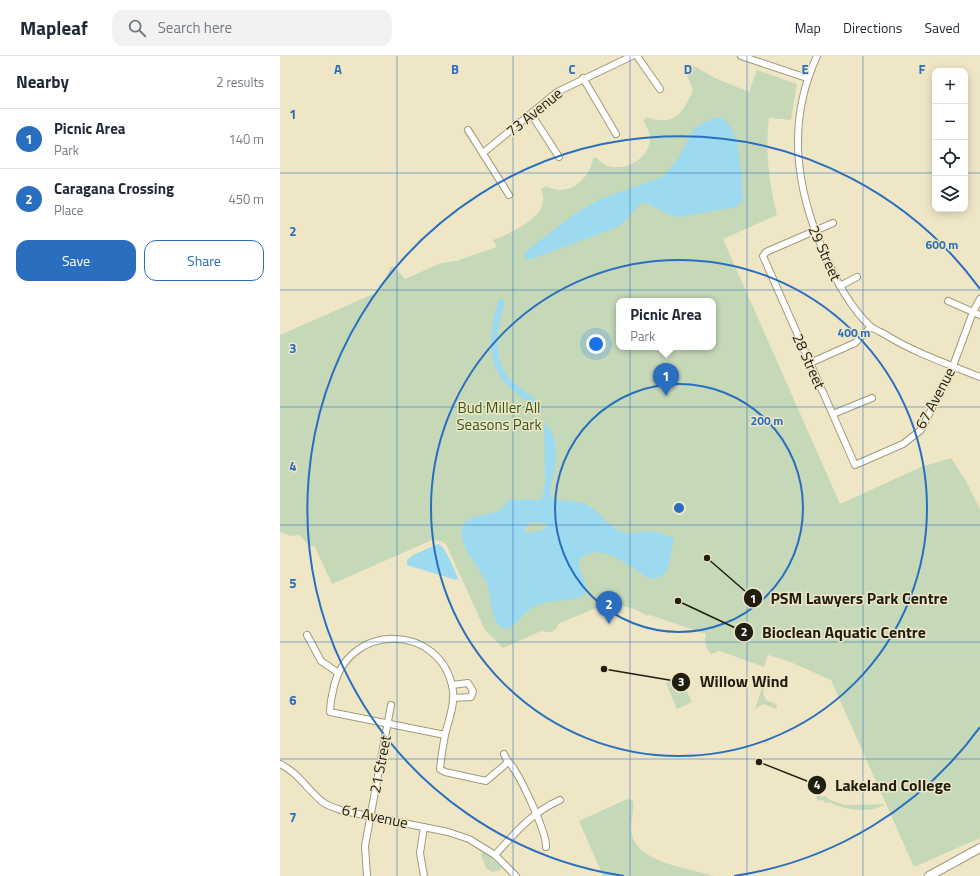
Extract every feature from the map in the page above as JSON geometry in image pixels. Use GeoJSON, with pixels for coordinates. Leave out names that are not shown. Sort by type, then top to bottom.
{"type":"FeatureCollection","features":[{"type":"Feature","properties":{"kind":"main road"},"geometry":{"type":"LineString","coordinates":[[929,876],[980,848]]}},
{"type":"Feature","properties":{"kind":"main road"},"geometry":{"type":"LineString","coordinates":[[934,876],[980,854]]}},
{"type":"Feature","properties":{"kind":"street","name":"73 Avenue"},"geometry":{"type":"LineString","coordinates":[[483,153],[557,92],[583,78],[632,56]]}},
{"type":"Feature","properties":{"kind":"street"},"geometry":{"type":"LineString","coordinates":[[637,56],[660,89]]}},
{"type":"Feature","properties":{"kind":"street"},"geometry":{"type":"LineString","coordinates":[[741,56],[807,78]]}},
{"type":"Feature","properties":{"kind":"street","name":"29 Street"},"geometry":{"type":"LineString","coordinates":[[817,56],[807,78],[799,118],[798,156],[805,203],[814,231],[840,286],[848,300],[871,327],[904,346],[980,377]]}},
{"type":"Feature","properties":{"kind":"street"},"geometry":{"type":"LineString","coordinates":[[583,78],[616,134]]}},
{"type":"Feature","properties":{"kind":"street"},"geometry":{"type":"LineString","coordinates":[[531,114],[559,157]]}},
{"type":"Feature","properties":{"kind":"street"},"geometry":{"type":"LineString","coordinates":[[468,130],[509,195]]}},
{"type":"Feature","properties":{"kind":"street"},"geometry":{"type":"LineString","coordinates":[[814,231],[833,223]]}},
{"type":"Feature","properties":{"kind":"street","name":"28 Street"},"geometry":{"type":"LineString","coordinates":[[814,231],[766,252],[763,256],[855,465]]}},
{"type":"Feature","properties":{"kind":"street"},"geometry":{"type":"LineString","coordinates":[[840,286],[857,278]]}},
{"type":"Feature","properties":{"kind":"street","name":"67 Avenue"},"geometry":{"type":"LineString","coordinates":[[855,465],[903,444],[921,430],[953,366],[973,312],[980,299]]}},
{"type":"Feature","properties":{"kind":"street"},"geometry":{"type":"LineString","coordinates":[[948,301],[980,315]]}},
{"type":"Feature","properties":{"kind":"street"},"geometry":{"type":"LineString","coordinates":[[810,363],[855,343],[871,327]]}},
{"type":"Feature","properties":{"kind":"street"},"geometry":{"type":"LineString","coordinates":[[833,414],[872,398]]}},
{"type":"Feature","properties":{"kind":"street"},"geometry":{"type":"LineString","coordinates":[[306,635],[321,661],[337,672]]}},
{"type":"Feature","properties":{"kind":"street"},"geometry":{"type":"LineString","coordinates":[[445,735],[330,712],[337,672],[350,656],[362,647],[380,640],[398,638],[418,644],[429,650],[446,669],[452,685],[453,698],[445,735],[440,769],[445,772],[486,781],[508,763]]}},
{"type":"Feature","properties":{"kind":"street"},"geometry":{"type":"LineString","coordinates":[[452,685],[468,683],[474,691],[471,697],[453,698]]}},
{"type":"Feature","properties":{"kind":"street","name":"21 Street"},"geometry":{"type":"LineString","coordinates":[[367,876],[365,846],[391,705]]}},
{"type":"Feature","properties":{"kind":"street"},"geometry":{"type":"LineString","coordinates":[[504,754],[508,763],[514,767],[535,813],[545,836],[546,847]]}},
{"type":"Feature","properties":{"kind":"street","name":"61 Avenue"},"geometry":{"type":"LineString","coordinates":[[280,764],[302,779],[324,802],[344,811],[448,832],[468,839],[495,855],[516,876]]}},
{"type":"Feature","properties":{"kind":"street"},"geometry":{"type":"LineString","coordinates":[[495,855],[535,813],[560,800]]}},
{"type":"Feature","properties":{"kind":"street"},"geometry":{"type":"LineString","coordinates":[[424,827],[420,853],[424,876]]}},
{"type":"Feature","properties":{"kind":"green space","name":"Bud Miller All Seasons Park"},"geometry":{"type":"Polygon","coordinates":[[[692,65],[715,78],[749,92],[757,70],[797,84],[791,120],[769,118],[767,142],[768,166],[777,215],[723,239],[840,504],[921,467],[951,458],[966,481],[980,509],[980,838],[914,867],[831,680],[788,661],[768,655],[764,667],[720,651],[711,654],[706,645],[706,634],[650,615],[648,616],[634,609],[610,602],[558,624],[554,631],[541,631],[503,648],[485,630],[446,544],[441,541],[432,540],[332,584],[315,547],[310,546],[299,535],[290,536],[280,532],[280,335],[380,291],[390,268],[393,266],[405,279],[441,263],[456,261],[497,247],[493,240],[520,228],[536,215],[542,207],[543,198],[541,189],[546,186],[562,190],[569,189],[576,185],[587,174],[593,159],[596,157],[611,167],[629,165],[637,161],[644,155],[650,138],[649,131],[643,120],[647,117],[656,120],[664,120],[671,119],[676,116],[685,105],[693,90],[686,73],[692,65]]]}},
{"type":"Feature","properties":{"kind":"green space"},"geometry":{"type":"Polygon","coordinates":[[[680,677],[692,702],[677,709],[666,683],[680,677]]]}},
{"type":"Feature","properties":{"kind":"green space"},"geometry":{"type":"Polygon","coordinates":[[[767,679],[763,693],[766,700],[776,704],[777,707],[776,709],[763,704],[755,709],[764,681],[767,679]]]}},
{"type":"Feature","properties":{"kind":"green space"},"geometry":{"type":"Polygon","coordinates":[[[819,794],[822,797],[826,796],[828,799],[844,805],[885,804],[868,810],[849,809],[827,802],[825,803],[823,800],[818,801],[816,797],[819,794]]]}},
{"type":"Feature","properties":{"kind":"green space"},"geometry":{"type":"Polygon","coordinates":[[[627,799],[633,801],[631,829],[633,838],[638,847],[646,854],[668,864],[714,876],[603,876],[579,821],[627,799]]]}},
{"type":"Feature","properties":{"kind":"green space"},"geometry":{"type":"Polygon","coordinates":[[[482,852],[486,852],[501,867],[500,870],[492,872],[486,868],[481,855],[482,852]]]}},
{"type":"Feature","properties":{"kind":"water"},"geometry":{"type":"Polygon","coordinates":[[[718,117],[726,121],[732,129],[739,151],[743,201],[736,207],[680,217],[670,215],[646,203],[640,204],[620,226],[532,259],[525,259],[524,253],[579,211],[601,199],[664,176],[679,157],[694,129],[705,122],[718,117]]]}},
{"type":"Feature","properties":{"kind":"water"},"geometry":{"type":"Polygon","coordinates":[[[499,299],[504,300],[497,340],[498,353],[502,366],[509,378],[535,399],[543,411],[540,411],[508,386],[500,377],[495,367],[491,345],[493,321],[499,299]]]}},
{"type":"Feature","properties":{"kind":"water"},"geometry":{"type":"Polygon","coordinates":[[[544,423],[546,423],[552,432],[556,449],[556,461],[551,487],[551,495],[553,499],[585,504],[594,509],[615,529],[626,533],[631,534],[651,531],[674,539],[670,561],[667,570],[661,576],[651,579],[610,555],[592,553],[583,557],[579,563],[580,570],[586,583],[586,591],[584,595],[573,599],[540,604],[529,610],[512,626],[504,629],[499,626],[493,614],[488,587],[465,546],[462,538],[462,531],[464,524],[470,518],[494,513],[502,508],[508,500],[542,500],[545,481],[544,423]],[[540,522],[529,523],[525,528],[525,532],[531,533],[547,528],[546,525],[540,522]]]}},
{"type":"Feature","properties":{"kind":"water"},"geometry":{"type":"Polygon","coordinates":[[[438,544],[444,549],[450,559],[458,578],[456,580],[407,565],[407,560],[413,555],[438,544]]]}},
{"type":"Feature","properties":{"kind":"place","name":"Picnic Area"},"geometry":{"type":"Point","coordinates":[666,396]}},
{"type":"Feature","properties":{"kind":"place","name":"PSM Lawyers Park Centre"},"geometry":{"type":"Point","coordinates":[707,558]}},
{"type":"Feature","properties":{"kind":"place","name":"Bioclean Aquatic Centre"},"geometry":{"type":"Point","coordinates":[678,601]}},
{"type":"Feature","properties":{"kind":"place","name":"Caragana Crossing"},"geometry":{"type":"Point","coordinates":[609,624]}},
{"type":"Feature","properties":{"kind":"place","name":"Willow Wind"},"geometry":{"type":"Point","coordinates":[604,669]}},
{"type":"Feature","properties":{"kind":"place","name":"Lakeland College"},"geometry":{"type":"Point","coordinates":[759,762]}}]}
